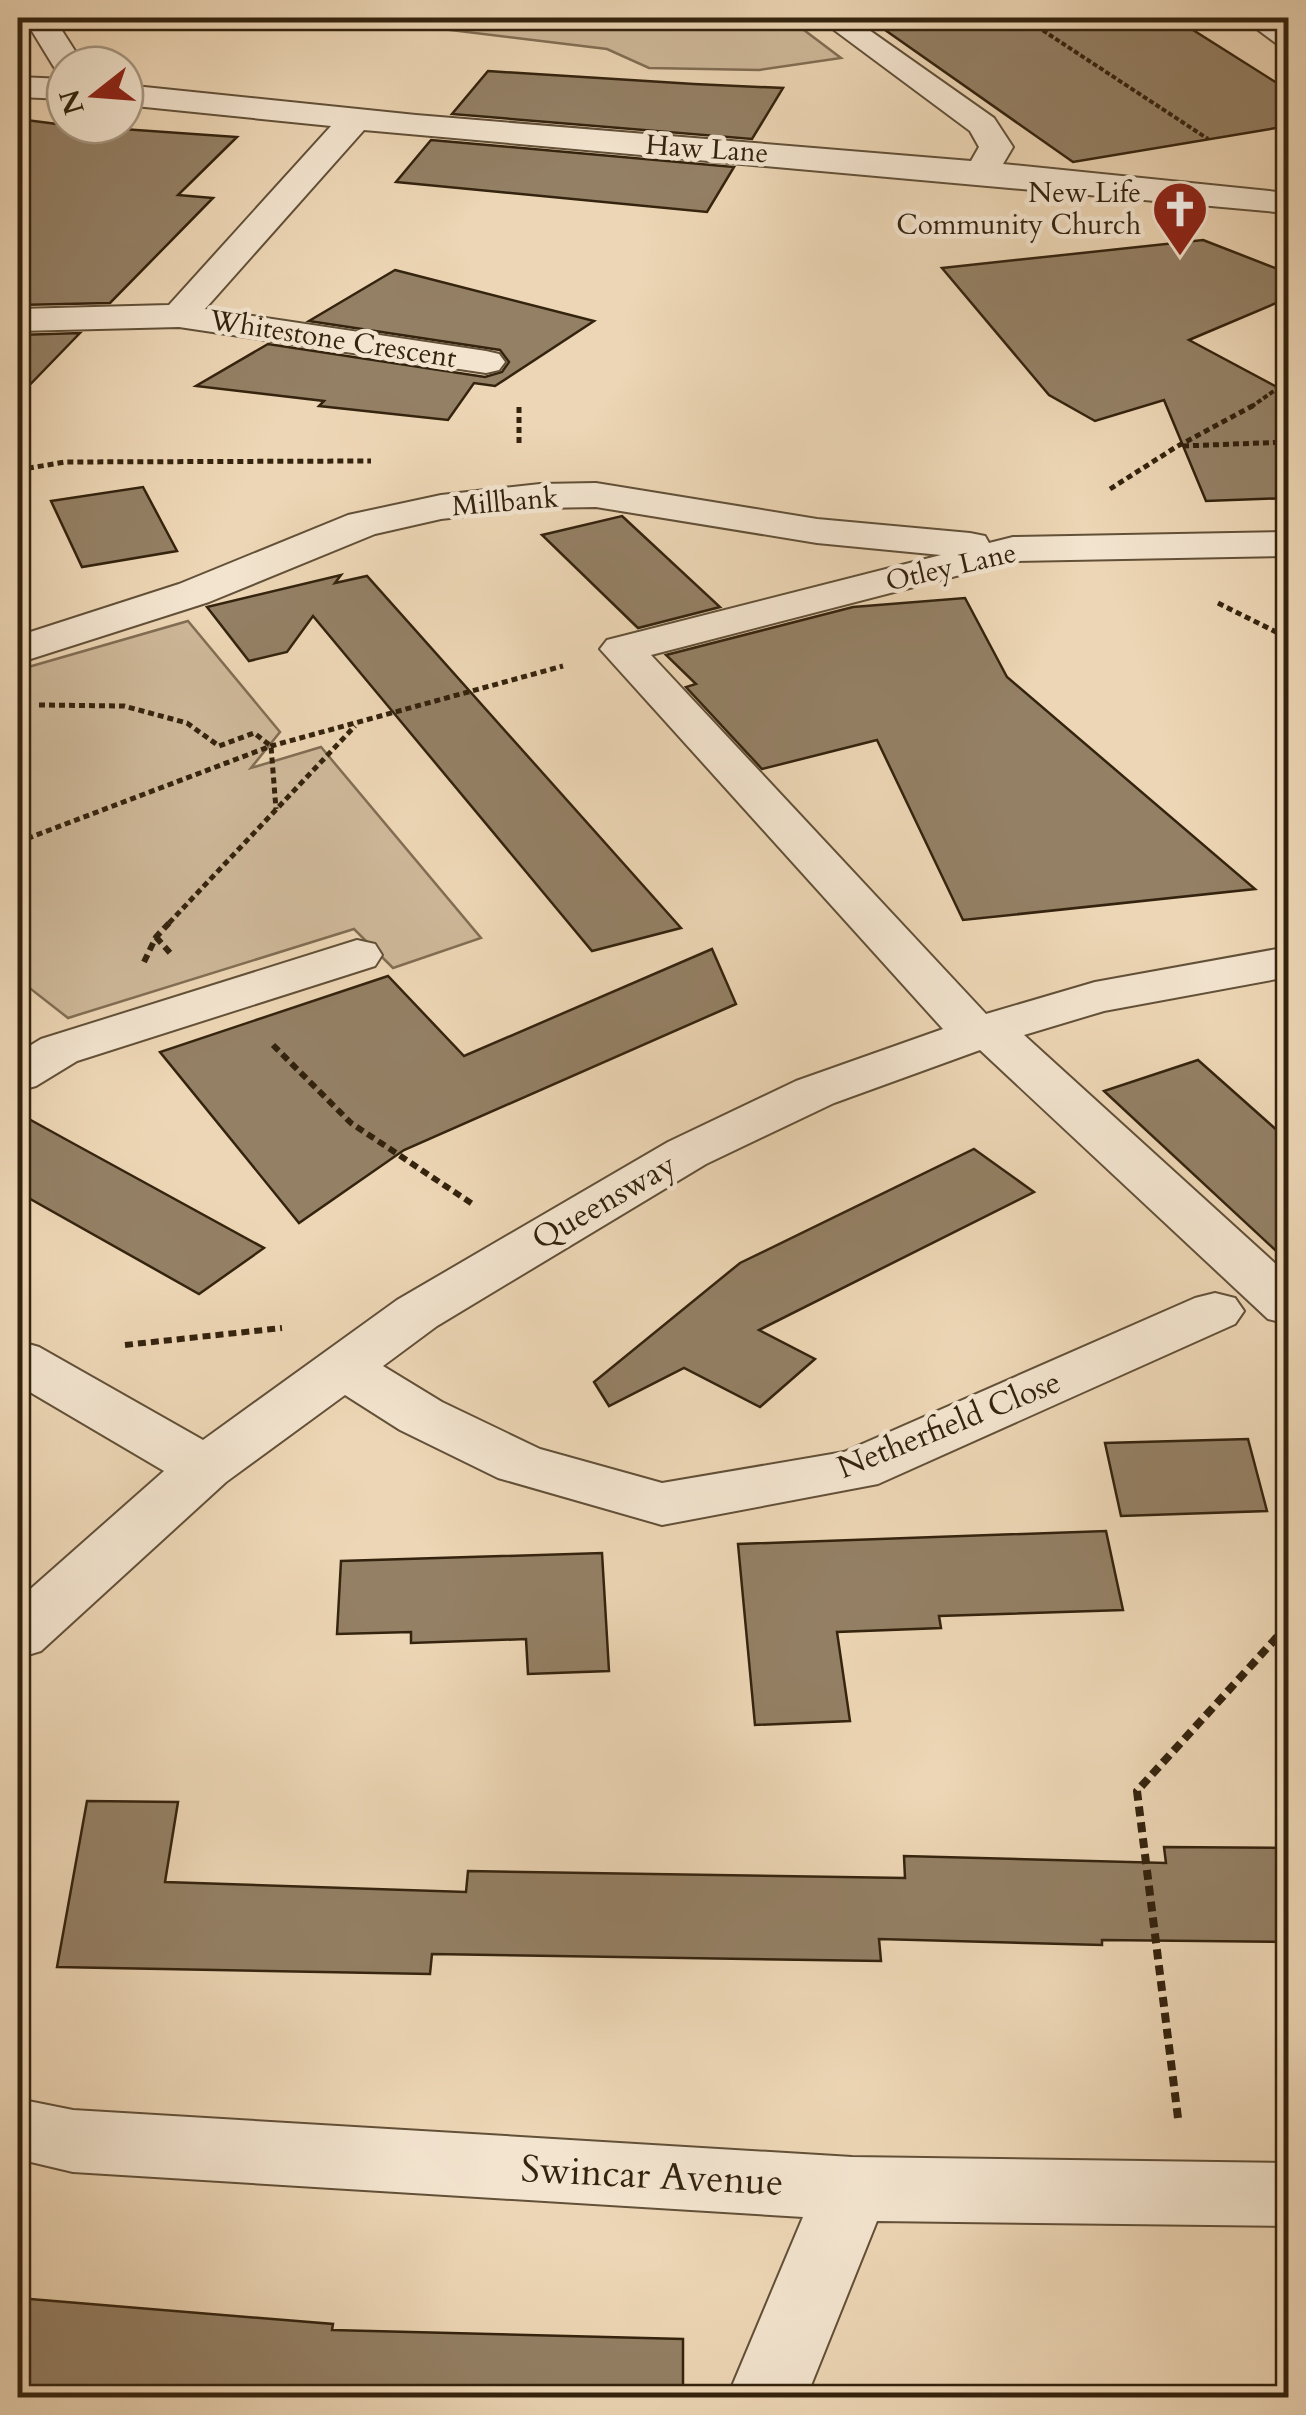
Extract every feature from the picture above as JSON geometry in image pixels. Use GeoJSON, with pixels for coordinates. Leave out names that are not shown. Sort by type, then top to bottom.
{"type":"FeatureCollection","features":[{"type":"Feature","properties":{"kind":"street"},"geometry":{"type":"LineString","coordinates":[[39,18],[56,45]]}},
{"type":"Feature","properties":{"kind":"street"},"geometry":{"type":"LineString","coordinates":[[832,18],[982,125],[996,146],[983,171]]}},
{"type":"Feature","properties":{"kind":"street"},"geometry":{"type":"LineString","coordinates":[[1257,18],[1288,37]]}},
{"type":"Feature","properties":{"kind":"street"},"geometry":{"type":"LineString","coordinates":[[18,87],[45,88]]}},
{"type":"Feature","properties":{"kind":"street","name":"Haw Lane"},"geometry":{"type":"LineString","coordinates":[[145,97],[353,122],[983,171],[1288,203]]}},
{"type":"Feature","properties":{"kind":"street","name":"Whitestone Crescent"},"geometry":{"type":"LineString","coordinates":[[180,316],[353,122]]}},
{"type":"Feature","properties":{"kind":"street","name":"Whitestone Crescent"},"geometry":{"type":"LineString","coordinates":[[18,320],[180,316],[486,362]]}},
{"type":"Feature","properties":{"kind":"street","name":"Millbank"},"geometry":{"type":"LineString","coordinates":[[18,650],[194,593],[364,524],[441,507],[540,496],[596,495],[817,531],[1013,550]]}},
{"type":"Feature","properties":{"kind":"street","name":"Otley Lane"},"geometry":{"type":"LineString","coordinates":[[622,649],[1013,550],[1288,544]]}},
{"type":"Feature","properties":{"kind":"street"},"geometry":{"type":"LineString","coordinates":[[622,649],[982,1032],[1288,1306]]}},
{"type":"Feature","properties":{"kind":"street"},"geometry":{"type":"LineString","coordinates":[[18,1074],[58,1050],[356,955]]}},
{"type":"Feature","properties":{"kind":"street","name":"Queensway"},"geometry":{"type":"LineString","coordinates":[[18,1635],[205,1468],[417,1313],[687,1153],[815,1092],[1095,996],[1288,962]]}},
{"type":"Feature","properties":{"kind":"street","name":"Netherfield Close"},"geometry":{"type":"LineString","coordinates":[[344,1367],[421,1416],[519,1464],[662,1504],[857,1470],[1215,1311]]}},
{"type":"Feature","properties":{"kind":"street"},"geometry":{"type":"LineString","coordinates":[[27,1366],[205,1468]]}},
{"type":"Feature","properties":{"kind":"street","name":"Swincar Avenue"},"geometry":{"type":"LineString","coordinates":[[18,2129],[73,2141],[852,2189],[1288,2195]]}},
{"type":"Feature","properties":{"kind":"street"},"geometry":{"type":"LineString","coordinates":[[766,2398],[852,2189]]}},
{"type":"Feature","properties":{"kind":"path"},"geometry":{"type":"LineString","coordinates":[[1024,18],[1218,146]]}},
{"type":"Feature","properties":{"kind":"path"},"geometry":{"type":"LineString","coordinates":[[1013,550],[1176,447],[1266,399],[1288,382]]}},
{"type":"Feature","properties":{"kind":"path"},"geometry":{"type":"LineString","coordinates":[[1176,447],[1288,442]]}},
{"type":"Feature","properties":{"kind":"path"},"geometry":{"type":"LineString","coordinates":[[18,470],[65,462],[380,461]]}},
{"type":"Feature","properties":{"kind":"path"},"geometry":{"type":"LineString","coordinates":[[18,842],[271,746],[622,649]]}},
{"type":"Feature","properties":{"kind":"path"},"geometry":{"type":"LineString","coordinates":[[35,706],[124,706],[188,723],[219,746],[254,733],[271,746],[276,809]]}},
{"type":"Feature","properties":{"kind":"path"},"geometry":{"type":"LineString","coordinates":[[156,937],[356,725]]}},
{"type":"Feature","properties":{"kind":"path"},"geometry":{"type":"LineString","coordinates":[[226,996],[351,1124],[533,1244]]}},
{"type":"Feature","properties":{"kind":"path"},"geometry":{"type":"LineString","coordinates":[[27,1366],[64,1351],[300,1326]]}},
{"type":"Feature","properties":{"kind":"path"},"geometry":{"type":"LineString","coordinates":[[1187,2194],[1137,1791],[1288,1625]]}},
{"type":"Feature","properties":{"kind":"shaded area"},"geometry":{"type":"Polygon","coordinates":[[[352,18],[788,18],[841,58],[759,70],[649,68],[607,49],[352,18]]]}},
{"type":"Feature","properties":{"kind":"shaded area"},"geometry":{"type":"Polygon","coordinates":[[[188,621],[280,732],[251,768],[321,747],[481,938],[393,968],[354,929],[68,1018],[18,979],[18,670],[188,621]]]}},
{"type":"Feature","properties":{"kind":"building"},"geometry":{"type":"Polygon","coordinates":[[[868,18],[1174,18],[1288,90],[1288,126],[1073,162],[868,18]]]}},
{"type":"Feature","properties":{"kind":"building"},"geometry":{"type":"Polygon","coordinates":[[[488,71],[783,88],[752,139],[452,114],[488,71]]]}},
{"type":"Feature","properties":{"kind":"building"},"geometry":{"type":"Polygon","coordinates":[[[18,119],[45,122],[45,145],[145,145],[145,131],[237,137],[178,195],[213,198],[110,303],[18,305],[18,119]]]}},
{"type":"Feature","properties":{"kind":"building"},"geometry":{"type":"Polygon","coordinates":[[[431,140],[734,167],[707,212],[396,182],[431,140]]]}},
{"type":"Feature","properties":{"kind":"building"},"geometry":{"type":"Polygon","coordinates":[[[1203,240],[1288,273],[1288,298],[1189,340],[1288,393],[1288,498],[1206,501],[1164,400],[1095,421],[1049,395],[942,268],[1203,240]]]}},
{"type":"Feature","properties":{"kind":"building"},"geometry":{"type":"Polygon","coordinates":[[[395,270],[594,321],[495,386],[474,383],[448,420],[319,406],[324,401],[196,386],[268,344],[485,377],[502,372],[509,362],[500,350],[309,321],[395,270]]]}},
{"type":"Feature","properties":{"kind":"building"},"geometry":{"type":"Polygon","coordinates":[[[80,333],[18,397],[18,335],[80,333]]]}},
{"type":"Feature","properties":{"kind":"building"},"geometry":{"type":"Polygon","coordinates":[[[143,487],[177,551],[82,567],[51,501],[143,487]]]}},
{"type":"Feature","properties":{"kind":"building"},"geometry":{"type":"Polygon","coordinates":[[[622,516],[720,607],[638,628],[542,535],[622,516]]]}},
{"type":"Feature","properties":{"kind":"building"},"geometry":{"type":"Polygon","coordinates":[[[341,575],[335,583],[367,576],[681,928],[592,951],[313,616],[287,652],[249,661],[207,607],[341,575]]]}},
{"type":"Feature","properties":{"kind":"building"},"geometry":{"type":"Polygon","coordinates":[[[965,598],[1007,677],[1255,889],[963,920],[877,740],[762,769],[686,687],[696,684],[666,655],[853,607],[965,598]]]}},
{"type":"Feature","properties":{"kind":"building"},"geometry":{"type":"Polygon","coordinates":[[[712,949],[736,1004],[404,1150],[299,1223],[160,1052],[388,976],[464,1056],[712,949]]]}},
{"type":"Feature","properties":{"kind":"building"},"geometry":{"type":"Polygon","coordinates":[[[1198,1060],[1288,1140],[1288,1262],[1104,1091],[1198,1060]]]}},
{"type":"Feature","properties":{"kind":"building"},"geometry":{"type":"Polygon","coordinates":[[[18,1113],[264,1248],[199,1294],[18,1192],[18,1113]]]}},
{"type":"Feature","properties":{"kind":"building"},"geometry":{"type":"Polygon","coordinates":[[[974,1149],[1034,1192],[759,1330],[815,1359],[760,1407],[684,1368],[609,1406],[594,1382],[740,1263],[974,1149]]]}},
{"type":"Feature","properties":{"kind":"building"},"geometry":{"type":"Polygon","coordinates":[[[1248,1439],[1267,1511],[1121,1516],[1105,1443],[1248,1439]]]}},
{"type":"Feature","properties":{"kind":"building"},"geometry":{"type":"Polygon","coordinates":[[[1106,1531],[1123,1610],[939,1616],[941,1628],[837,1632],[850,1721],[755,1725],[738,1544],[1106,1531]]]}},
{"type":"Feature","properties":{"kind":"building"},"geometry":{"type":"Polygon","coordinates":[[[602,1553],[609,1671],[528,1674],[526,1639],[411,1643],[411,1632],[337,1634],[341,1561],[602,1553]]]}},
{"type":"Feature","properties":{"kind":"building"},"geometry":{"type":"Polygon","coordinates":[[[87,1801],[178,1802],[165,1882],[466,1892],[468,1871],[905,1878],[904,1856],[1166,1863],[1164,1847],[1288,1848],[1288,1942],[1102,1940],[1102,1945],[879,1939],[881,1961],[432,1954],[430,1974],[57,1967],[87,1801]]]}},
{"type":"Feature","properties":{"kind":"building"},"geometry":{"type":"Polygon","coordinates":[[[18,2298],[333,2324],[332,2330],[683,2339],[683,2398],[18,2398],[18,2298]]]}},
{"type":"Feature","properties":{"kind":"place","name":"New Life Community Church"},"geometry":{"type":"Point","coordinates":[1180,258]}}]}
